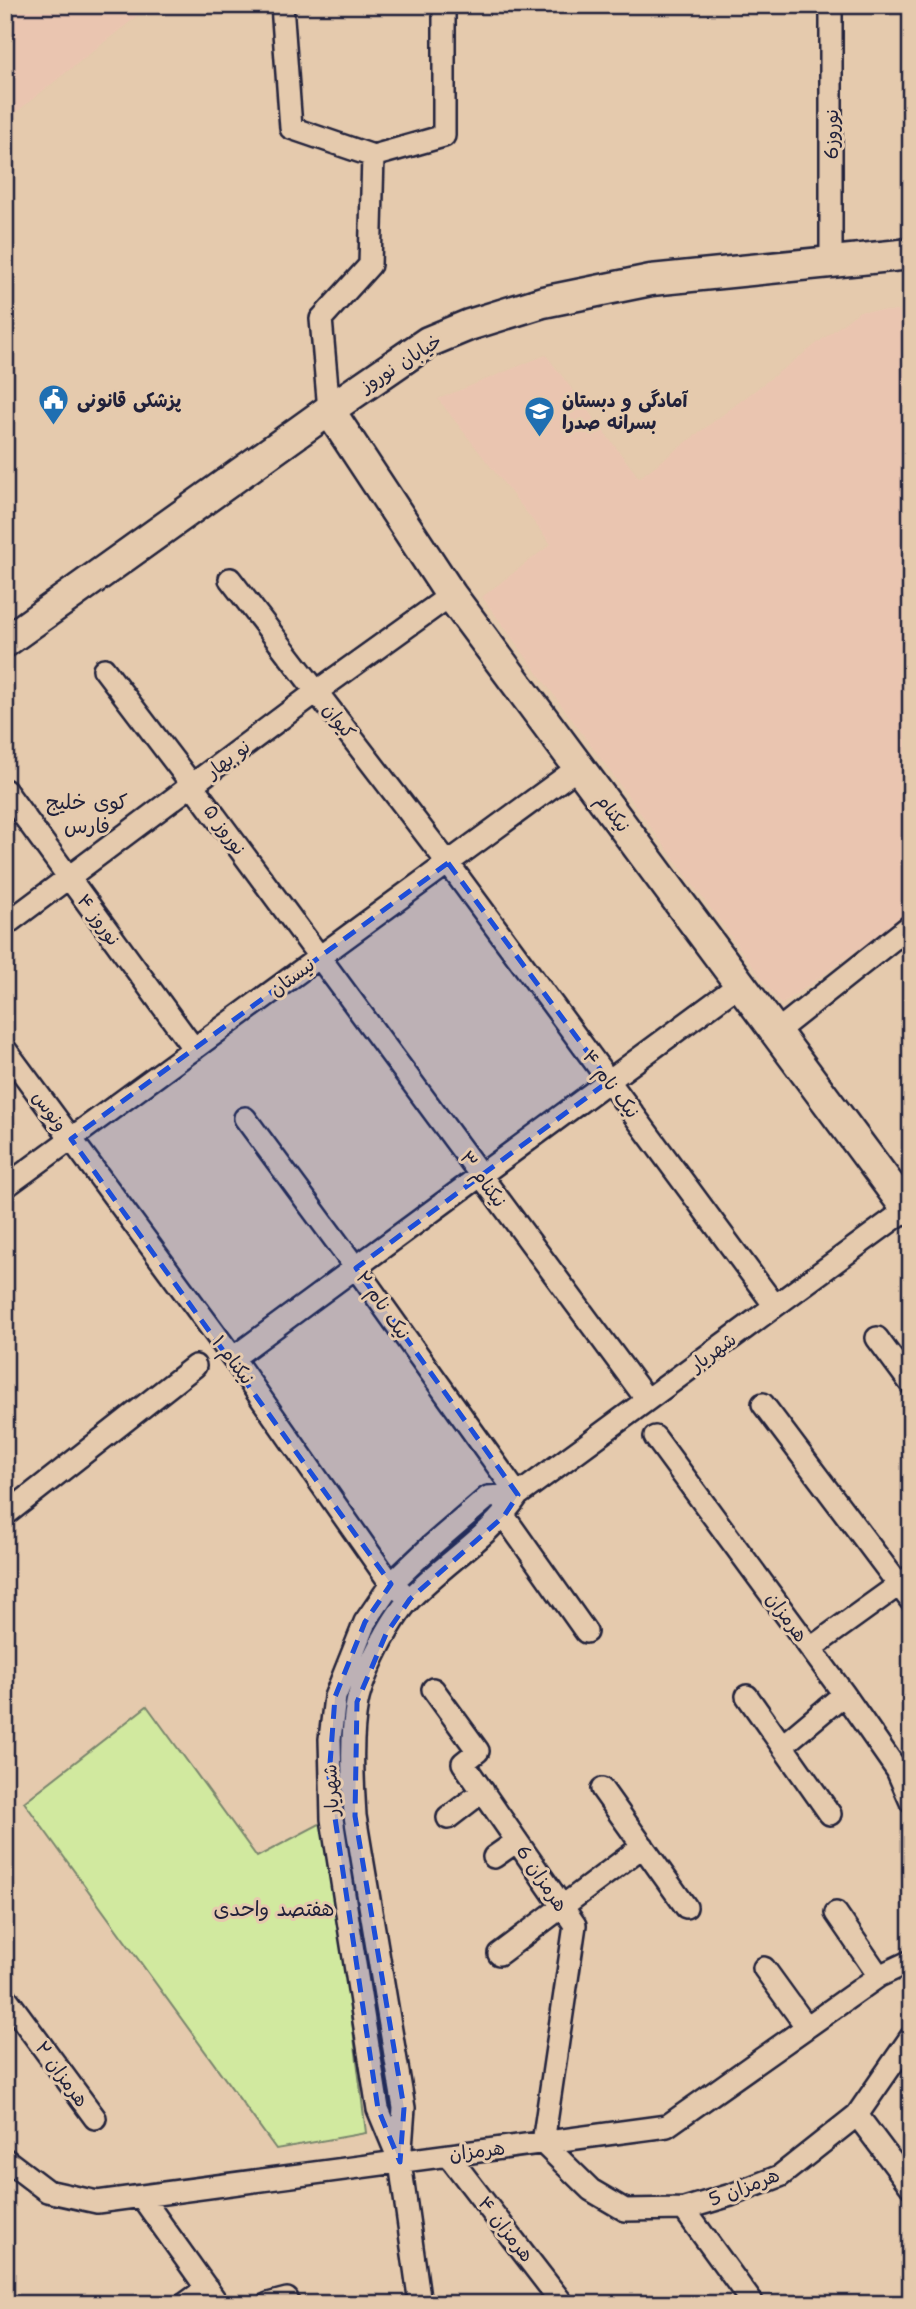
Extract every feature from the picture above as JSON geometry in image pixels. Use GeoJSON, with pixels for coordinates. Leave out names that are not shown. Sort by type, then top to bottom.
{"type":"FeatureCollection","features":[{"type":"Feature","properties":{"kind":"street"},"geometry":{"type":"LineString","coordinates":[[282,5],[291,128],[373,156],[444,136],[444,5]]}},
{"type":"Feature","properties":{"kind":"street","name":"نوروز6"},"geometry":{"type":"LineString","coordinates":[[831,5],[831,262]]}},
{"type":"Feature","properties":{"kind":"street"},"geometry":{"type":"LineString","coordinates":[[329,410],[321,319],[370,265],[373,156]]}},
{"type":"Feature","properties":{"kind":"street","name":"خیابان نوروز"},"geometry":{"type":"LineString","coordinates":[[5,642],[428,342],[469,325],[543,302],[651,280],[911,254]]}},
{"type":"Feature","properties":{"kind":"street","name":"نیکنام"},"geometry":{"type":"LineString","coordinates":[[329,410],[451,595],[909,1209]]}},
{"type":"Feature","properties":{"kind":"street","name":"کیوان"},"geometry":{"type":"LineString","coordinates":[[230,579],[448,863]]}},
{"type":"Feature","properties":{"kind":"street","name":"نو بهار"},"geometry":{"type":"LineString","coordinates":[[5,925],[316,692],[451,595]]}},
{"type":"Feature","properties":{"kind":"street","name":"نوروز ۵"},"geometry":{"type":"LineString","coordinates":[[104,670],[319,957]]}},
{"type":"Feature","properties":{"kind":"street","name":"نیستان"},"geometry":{"type":"LineString","coordinates":[[5,1187],[579,767]]}},
{"type":"Feature","properties":{"kind":"street","name":"نوروز ۴"},"geometry":{"type":"LineString","coordinates":[[5,790],[194,1049]]}},
{"type":"Feature","properties":{"kind":"street","name":"نیک نام ۴"},"geometry":{"type":"LineString","coordinates":[[448,863],[775,1306]]}},
{"type":"Feature","properties":{"kind":"street"},"geometry":{"type":"LineString","coordinates":[[776,1032],[911,925]]}},
{"type":"Feature","properties":{"kind":"street","name":"نیکنام ۳"},"geometry":{"type":"LineString","coordinates":[[319,957],[647,1401]]}},
{"type":"Feature","properties":{"kind":"street"},"geometry":{"type":"LineString","coordinates":[[233,1358],[740,984]]}},
{"type":"Feature","properties":{"kind":"street","name":"ونوس"},"geometry":{"type":"LineString","coordinates":[[5,1049],[71,1139]]}},
{"type":"Feature","properties":{"kind":"street","name":"نیک نام ۲"},"geometry":{"type":"LineString","coordinates":[[245,1118],[518,1495]]}},
{"type":"Feature","properties":{"kind":"street","name":"نیکنام ۱"},"geometry":{"type":"LineString","coordinates":[[71,1139],[233,1358],[391,1584],[410,1599]]}},
{"type":"Feature","properties":{"kind":"street","name":"شهریار"},"geometry":{"type":"LineString","coordinates":[[420,2304],[400,2162],[404,2108],[355,1816],[352,1777],[357,1702],[386,1634],[410,1599],[504,1516],[518,1495],[909,1209]]}},
{"type":"Feature","properties":{"kind":"street"},"geometry":{"type":"LineString","coordinates":[[877,1338],[911,1384]]}},
{"type":"Feature","properties":{"kind":"street"},"geometry":{"type":"LineString","coordinates":[[5,1507],[9,1512],[195,1366]]}},
{"type":"Feature","properties":{"kind":"street"},"geometry":{"type":"LineString","coordinates":[[763,1404],[907,1588],[811,1648]]}},
{"type":"Feature","properties":{"kind":"street","name":"هرمزان"},"geometry":{"type":"LineString","coordinates":[[655,1437],[844,1694],[897,1770],[911,1801]]}},
{"type":"Feature","properties":{"kind":"street","name":"شهریار"},"geometry":{"type":"LineString","coordinates":[[400,2162],[378,2109],[332,1819],[329,1777],[335,1697],[365,1622],[391,1584],[488,1497],[518,1495]]}},
{"type":"Feature","properties":{"kind":"street"},"geometry":{"type":"LineString","coordinates":[[504,1516],[586,1632]]}},
{"type":"Feature","properties":{"kind":"street","name":"هرمزان 6"},"geometry":{"type":"LineString","coordinates":[[433,1689],[478,1751],[463,1763],[575,1925],[543,2143]]}},
{"type":"Feature","properties":{"kind":"street"},"geometry":{"type":"LineString","coordinates":[[782,1746],[844,1694]]}},
{"type":"Feature","properties":{"kind":"street"},"geometry":{"type":"LineString","coordinates":[[747,1696],[830,1814]]}},
{"type":"Feature","properties":{"kind":"street"},"geometry":{"type":"LineString","coordinates":[[602,1789],[686,1907]]}},
{"type":"Feature","properties":{"kind":"street"},"geometry":{"type":"LineString","coordinates":[[448,1818],[483,1791]]}},
{"type":"Feature","properties":{"kind":"street"},"geometry":{"type":"LineString","coordinates":[[494,1857],[517,1841]]}},
{"type":"Feature","properties":{"kind":"street"},"geometry":{"type":"LineString","coordinates":[[499,1954],[643,1846]]}},
{"type":"Feature","properties":{"kind":"street"},"geometry":{"type":"LineString","coordinates":[[836,1913],[879,1976]]}},
{"type":"Feature","properties":{"kind":"street","name":"هرمزان"},"geometry":{"type":"LineString","coordinates":[[5,2159],[47,2191],[97,2202],[667,2126],[879,1976],[911,1961]]}},
{"type":"Feature","properties":{"kind":"street"},"geometry":{"type":"LineString","coordinates":[[764,1968],[806,2026]]}},
{"type":"Feature","properties":{"kind":"street","name":"هرمزان ۲"},"geometry":{"type":"LineString","coordinates":[[5,1996],[95,2118]]}},
{"type":"Feature","properties":{"kind":"street","name":"هرمزان 5"},"geometry":{"type":"LineString","coordinates":[[543,2143],[591,2190],[625,2210],[684,2208],[731,2195],[780,2176],[857,2115],[911,2037]]}},
{"type":"Feature","properties":{"kind":"street"},"geometry":{"type":"LineString","coordinates":[[857,2115],[911,2187]]}},
{"type":"Feature","properties":{"kind":"street","name":"هرمزان ۴"},"geometry":{"type":"LineString","coordinates":[[449,2155],[563,2304]]}},
{"type":"Feature","properties":{"kind":"street"},"geometry":{"type":"LineString","coordinates":[[141,2196],[212,2296],[185,2304]]}},
{"type":"Feature","properties":{"kind":"street"},"geometry":{"type":"LineString","coordinates":[[684,2208],[753,2304]]}},
{"type":"Feature","properties":{"kind":"highlighted area"},"geometry":{"type":"Polygon","coordinates":[[[448,863],[609,1081],[356,1268],[518,1495],[504,1516],[410,1599],[386,1634],[357,1702],[355,1816],[404,2108],[400,2162],[378,2109],[329,1777],[335,1697],[365,1622],[391,1584],[71,1139],[448,863]]]}},
{"type":"Feature","properties":{"kind":"shaded area"},"geometry":{"type":"Polygon","coordinates":[[[5,5],[151,5],[5,121],[5,5]]]}},
{"type":"Feature","properties":{"kind":"shaded area"},"geometry":{"type":"Polygon","coordinates":[[[860,311],[911,311],[911,912],[781,1005],[482,597],[551,544],[438,399],[546,355],[639,478],[860,311]]]}},
{"type":"Feature","properties":{"kind":"green space"},"geometry":{"type":"Polygon","coordinates":[[[147,1706],[257,1857],[327,1820],[366,2133],[276,2149],[24,1802],[147,1706]]]}},
{"type":"Feature","properties":{"kind":"place","name":"پزشکی قانونی"},"geometry":{"type":"Point","coordinates":[54,427]}},
{"type":"Feature","properties":{"kind":"place","name":"آمادگی و دبستان بسرانه صدرا"},"geometry":{"type":"Point","coordinates":[539,438]}},
{"type":"Feature","properties":{"kind":"district","name":"کوی خلیج فارس"},"geometry":{"type":"Point","coordinates":[87,814]}},
{"type":"Feature","properties":{"kind":"district","name":"هفتصد واحدی"},"geometry":{"type":"Point","coordinates":[274,1909]}}]}
